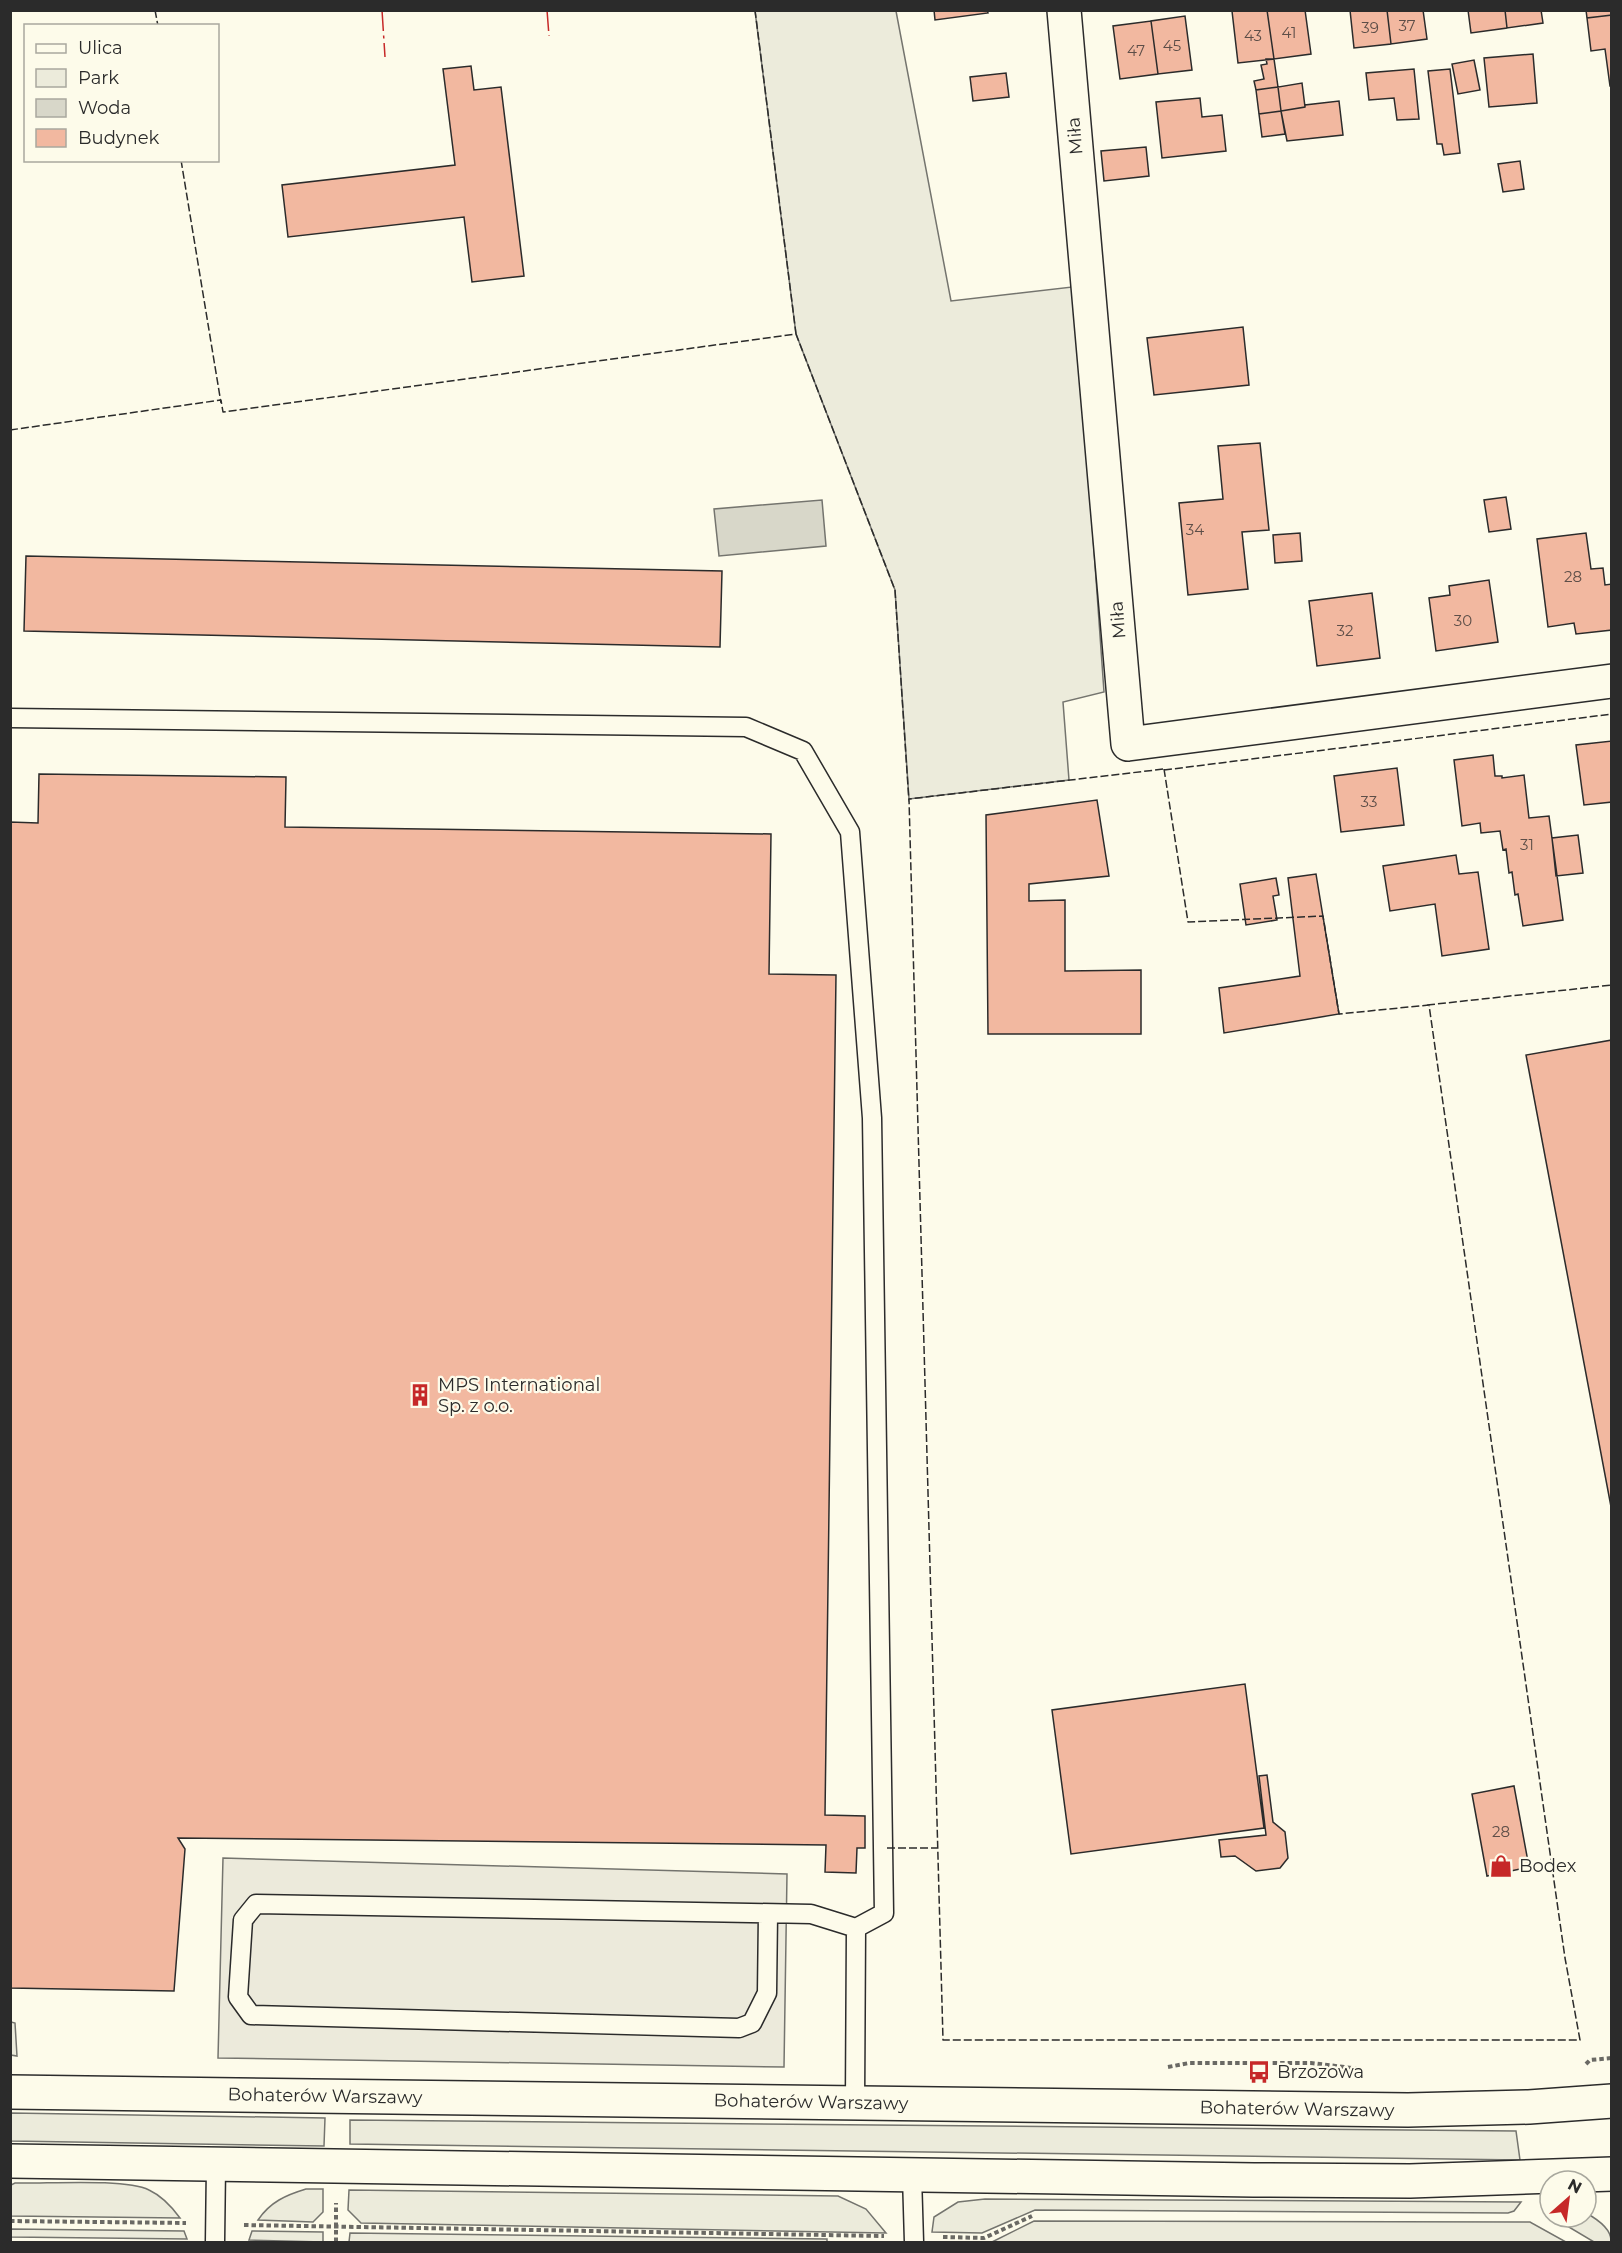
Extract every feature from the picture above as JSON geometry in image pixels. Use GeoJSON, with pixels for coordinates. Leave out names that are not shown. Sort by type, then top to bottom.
{"type":"FeatureCollection","features":[{"type":"Feature","properties":{"kind":"street","name":"Miła"},"geometry":{"type":"LineString","coordinates":[[1064,10],[1128,744],[1611,681]]}},
{"type":"Feature","properties":{"kind":"street","name":"Bohaterów Warszawy"},"geometry":{"type":"LineString","coordinates":[[10,2092],[1420,2110],[1529,2107],[1611,2101]]}},
{"type":"Feature","properties":{"kind":"street"},"geometry":{"type":"LineString","coordinates":[[10,2161],[912,2176],[1410,2181],[1611,2174]]}},
{"type":"Feature","properties":{"kind":"lane"},"geometry":{"type":"LineString","coordinates":[[10,718],[747,728],[803,751],[850,832],[872,1118],[884,1913],[856,1928],[811,1914],[256,1904],[243,1920],[238,1996],[251,2015],[739,2028],[752,2023],[767,1993],[768,1914]]}},
{"type":"Feature","properties":{"kind":"lane"},"geometry":{"type":"LineString","coordinates":[[855,2102],[856,1928]]}},
{"type":"Feature","properties":{"kind":"lane"},"geometry":{"type":"LineString","coordinates":[[215,2242],[216,2166]]}},
{"type":"Feature","properties":{"kind":"lane"},"geometry":{"type":"LineString","coordinates":[[912,2176],[914,2240]]}},
{"type":"Feature","properties":{"kind":"path"},"geometry":{"type":"LineString","coordinates":[[10,2221],[914,2240],[984,2238],[1032,2216],[1043,2216]]}},
{"type":"Feature","properties":{"kind":"green space"},"geometry":{"type":"Polygon","coordinates":[[[755,11],[896,11],[951,301],[1072,287],[1079,338],[1104,692],[1063,702],[1069,780],[909,799],[895,590],[796,334],[755,11]]]}},
{"type":"Feature","properties":{"kind":"green space"},"geometry":{"type":"Polygon","coordinates":[[[11,2022],[15,2023],[17,2056],[11,2055],[11,2022]]]}},
{"type":"Feature","properties":{"kind":"green space"},"geometry":{"type":"Polygon","coordinates":[[[11,2113],[325,2118],[324,2146],[11,2141],[11,2113]]]}},
{"type":"Feature","properties":{"kind":"green space"},"geometry":{"type":"Polygon","coordinates":[[[350,2120],[1516,2131],[1520,2160],[350,2144],[350,2120]]]}},
{"type":"Feature","properties":{"kind":"green space"},"geometry":{"type":"Polygon","coordinates":[[[84,2182],[138,2186],[158,2195],[180,2218],[11,2216],[11,2185],[15,2183],[84,2182]]]}},
{"type":"Feature","properties":{"kind":"green space"},"geometry":{"type":"Polygon","coordinates":[[[306,2189],[323,2189],[323,2212],[313,2222],[258,2220],[279,2200],[306,2189]]]}},
{"type":"Feature","properties":{"kind":"green space"},"geometry":{"type":"Polygon","coordinates":[[[349,2190],[838,2196],[866,2209],[886,2233],[361,2223],[348,2210],[349,2190]]]}},
{"type":"Feature","properties":{"kind":"green space"},"geometry":{"type":"Polygon","coordinates":[[[985,2199],[1521,2202],[1514,2211],[1508,2213],[1035,2210],[982,2233],[932,2232],[934,2217],[958,2202],[985,2199]]]}},
{"type":"Feature","properties":{"kind":"green space"},"geometry":{"type":"Polygon","coordinates":[[[1598,2220],[1609,2233],[1611,2242],[1594,2242],[1572,2229],[1598,2229],[1598,2220]]]}},
{"type":"Feature","properties":{"kind":"green space"},"geometry":{"type":"Polygon","coordinates":[[[1034,2221],[1530,2222],[1538,2226],[1538,2229],[1543,2229],[1566,2242],[992,2242],[1034,2221]]]}},
{"type":"Feature","properties":{"kind":"green space"},"geometry":{"type":"Polygon","coordinates":[[[11,2229],[184,2231],[187,2239],[11,2237],[11,2229]]]}},
{"type":"Feature","properties":{"kind":"green space"},"geometry":{"type":"Polygon","coordinates":[[[252,2231],[323,2232],[323,2242],[249,2240],[252,2231]]]}},
{"type":"Feature","properties":{"kind":"green space"},"geometry":{"type":"Polygon","coordinates":[[[350,2233],[827,2239],[827,2242],[349,2242],[350,2233]]]}},
{"type":"Feature","properties":{"kind":"shaded area"},"geometry":{"type":"Polygon","coordinates":[[[223,1858],[787,1874],[784,2067],[218,2058],[223,1858]]]}},
{"type":"Feature","properties":{"kind":"water"},"geometry":{"type":"Polygon","coordinates":[[[822,500],[826,546],[719,556],[714,509],[822,500]]]}},
{"type":"Feature","properties":{"kind":"building"},"geometry":{"type":"Polygon","coordinates":[[[934,10],[987,10],[988,13],[935,20],[934,10]]]}},
{"type":"Feature","properties":{"kind":"building"},"geometry":{"type":"Polygon","coordinates":[[[1267,10],[1274,59],[1238,63],[1232,11],[1267,10]]]}},
{"type":"Feature","properties":{"kind":"building"},"geometry":{"type":"Polygon","coordinates":[[[1267,10],[1305,10],[1311,54],[1274,59],[1267,10]]]}},
{"type":"Feature","properties":{"kind":"building"},"geometry":{"type":"Polygon","coordinates":[[[1350,10],[1387,10],[1391,44],[1354,48],[1350,10]]]}},
{"type":"Feature","properties":{"kind":"building"},"geometry":{"type":"Polygon","coordinates":[[[1387,10],[1423,10],[1427,39],[1391,44],[1387,10]]]}},
{"type":"Feature","properties":{"kind":"building"},"geometry":{"type":"Polygon","coordinates":[[[1468,10],[1505,10],[1507,28],[1471,33],[1468,10]]]}},
{"type":"Feature","properties":{"kind":"building"},"geometry":{"type":"Polygon","coordinates":[[[1505,10],[1541,10],[1543,23],[1507,28],[1505,10]]]}},
{"type":"Feature","properties":{"kind":"building"},"geometry":{"type":"Polygon","coordinates":[[[1586,10],[1612,10],[1612,15],[1587,18],[1586,10]]]}},
{"type":"Feature","properties":{"kind":"building"},"geometry":{"type":"Polygon","coordinates":[[[1612,15],[1612,86],[1610,86],[1605,49],[1591,51],[1587,18],[1612,15]]]}},
{"type":"Feature","properties":{"kind":"building"},"geometry":{"type":"Polygon","coordinates":[[[1185,16],[1192,70],[1158,74],[1151,21],[1185,16]]]}},
{"type":"Feature","properties":{"kind":"building"},"geometry":{"type":"Polygon","coordinates":[[[1151,21],[1158,74],[1120,79],[1113,26],[1151,21]]]}},
{"type":"Feature","properties":{"kind":"building"},"geometry":{"type":"Polygon","coordinates":[[[1533,54],[1537,103],[1489,107],[1484,58],[1533,54]]]}},
{"type":"Feature","properties":{"kind":"building"},"geometry":{"type":"Polygon","coordinates":[[[1266,59],[1274,59],[1278,87],[1256,90],[1254,81],[1264,79],[1261,65],[1267,64],[1266,59]]]}},
{"type":"Feature","properties":{"kind":"building"},"geometry":{"type":"Polygon","coordinates":[[[1474,60],[1480,90],[1458,94],[1452,64],[1474,60]]]}},
{"type":"Feature","properties":{"kind":"building"},"geometry":{"type":"Polygon","coordinates":[[[471,66],[474,90],[501,87],[524,276],[472,282],[464,217],[288,237],[282,185],[455,165],[443,69],[471,66]]]}},
{"type":"Feature","properties":{"kind":"building"},"geometry":{"type":"Polygon","coordinates":[[[1414,69],[1419,119],[1397,120],[1394,98],[1369,100],[1366,73],[1414,69]]]}},
{"type":"Feature","properties":{"kind":"building"},"geometry":{"type":"Polygon","coordinates":[[[1450,69],[1460,153],[1444,155],[1442,144],[1437,144],[1428,71],[1450,69]]]}},
{"type":"Feature","properties":{"kind":"building"},"geometry":{"type":"Polygon","coordinates":[[[1006,73],[1009,97],[973,101],[970,77],[1006,73]]]}},
{"type":"Feature","properties":{"kind":"building"},"geometry":{"type":"Polygon","coordinates":[[[1302,83],[1305,107],[1281,111],[1278,87],[1302,83]]]}},
{"type":"Feature","properties":{"kind":"building"},"geometry":{"type":"Polygon","coordinates":[[[1278,87],[1281,111],[1259,114],[1256,90],[1278,87]]]}},
{"type":"Feature","properties":{"kind":"building"},"geometry":{"type":"Polygon","coordinates":[[[1200,98],[1202,117],[1222,115],[1226,151],[1162,158],[1156,102],[1200,98]]]}},
{"type":"Feature","properties":{"kind":"building"},"geometry":{"type":"Polygon","coordinates":[[[1339,101],[1343,135],[1287,141],[1281,111],[1305,107],[1305,105],[1339,101]]]}},
{"type":"Feature","properties":{"kind":"building"},"geometry":{"type":"Polygon","coordinates":[[[1281,111],[1285,134],[1262,137],[1259,114],[1281,111]]]}},
{"type":"Feature","properties":{"kind":"building"},"geometry":{"type":"Polygon","coordinates":[[[1146,147],[1149,176],[1104,181],[1101,151],[1146,147]]]}},
{"type":"Feature","properties":{"kind":"building"},"geometry":{"type":"Polygon","coordinates":[[[1520,161],[1524,189],[1503,192],[1498,164],[1520,161]]]}},
{"type":"Feature","properties":{"kind":"building"},"geometry":{"type":"Polygon","coordinates":[[[1243,327],[1249,385],[1154,395],[1147,338],[1243,327]]]}},
{"type":"Feature","properties":{"kind":"building"},"geometry":{"type":"Polygon","coordinates":[[[1260,443],[1269,530],[1242,532],[1248,589],[1188,595],[1179,503],[1223,499],[1218,446],[1260,443]]]}},
{"type":"Feature","properties":{"kind":"building"},"geometry":{"type":"Polygon","coordinates":[[[1506,497],[1511,529],[1489,532],[1484,500],[1506,497]]]}},
{"type":"Feature","properties":{"kind":"building"},"geometry":{"type":"Polygon","coordinates":[[[1300,533],[1302,561],[1275,563],[1273,535],[1300,533]]]}},
{"type":"Feature","properties":{"kind":"building"},"geometry":{"type":"Polygon","coordinates":[[[1586,533],[1591,569],[1603,568],[1605,585],[1612,584],[1612,630],[1576,634],[1574,623],[1548,627],[1537,539],[1586,533]]]}},
{"type":"Feature","properties":{"kind":"building"},"geometry":{"type":"Polygon","coordinates":[[[26,556],[722,571],[720,647],[24,631],[26,556]]]}},
{"type":"Feature","properties":{"kind":"building"},"geometry":{"type":"Polygon","coordinates":[[[1489,580],[1498,642],[1436,651],[1429,598],[1450,595],[1449,586],[1489,580]]]}},
{"type":"Feature","properties":{"kind":"building"},"geometry":{"type":"Polygon","coordinates":[[[1372,593],[1380,658],[1317,666],[1309,601],[1372,593]]]}},
{"type":"Feature","properties":{"kind":"building"},"geometry":{"type":"Polygon","coordinates":[[[1612,741],[1612,802],[1584,805],[1576,745],[1612,741]]]}},
{"type":"Feature","properties":{"kind":"building"},"geometry":{"type":"Polygon","coordinates":[[[1493,755],[1495,776],[1502,776],[1502,778],[1524,775],[1529,818],[1549,816],[1563,920],[1523,926],[1518,894],[1515,895],[1512,872],[1509,873],[1506,849],[1503,850],[1500,831],[1481,833],[1480,823],[1462,826],[1454,760],[1493,755]]]}},
{"type":"Feature","properties":{"kind":"building"},"geometry":{"type":"Polygon","coordinates":[[[1397,768],[1404,825],[1341,832],[1334,776],[1397,768]]]}},
{"type":"Feature","properties":{"kind":"building","name":"MPS International Sp. z o.o."},"geometry":{"type":"Polygon","coordinates":[[[39,774],[286,777],[285,827],[771,834],[769,974],[836,975],[825,1815],[865,1816],[865,1848],[857,1848],[856,1873],[825,1872],[826,1845],[178,1838],[185,1849],[174,1991],[10,1988],[10,822],[38,823],[39,774]]]}},
{"type":"Feature","properties":{"kind":"building"},"geometry":{"type":"Polygon","coordinates":[[[1097,800],[1109,876],[1029,884],[1029,901],[1065,900],[1065,971],[1141,970],[1141,1034],[988,1034],[986,815],[1097,800]]]}},
{"type":"Feature","properties":{"kind":"building"},"geometry":{"type":"Polygon","coordinates":[[[1578,835],[1583,873],[1556,876],[1552,838],[1578,835]]]}},
{"type":"Feature","properties":{"kind":"building"},"geometry":{"type":"Polygon","coordinates":[[[1456,855],[1459,874],[1478,872],[1489,949],[1442,956],[1435,904],[1390,911],[1383,866],[1456,855]]]}},
{"type":"Feature","properties":{"kind":"building"},"geometry":{"type":"Polygon","coordinates":[[[1316,874],[1339,1014],[1224,1033],[1219,988],[1300,976],[1288,878],[1316,874]]]}},
{"type":"Feature","properties":{"kind":"building"},"geometry":{"type":"Polygon","coordinates":[[[1276,878],[1279,895],[1273,896],[1277,920],[1246,925],[1240,884],[1276,878]]]}},
{"type":"Feature","properties":{"kind":"building"},"geometry":{"type":"Polygon","coordinates":[[[1612,1040],[1612,1512],[1526,1055],[1612,1040]]]}},
{"type":"Feature","properties":{"kind":"building"},"geometry":{"type":"Polygon","coordinates":[[[1245,1684],[1264,1828],[1071,1854],[1052,1710],[1245,1684]]]}},
{"type":"Feature","properties":{"kind":"building"},"geometry":{"type":"Polygon","coordinates":[[[1267,1775],[1273,1822],[1285,1832],[1288,1858],[1280,1868],[1256,1871],[1235,1856],[1221,1857],[1219,1840],[1266,1835],[1259,1776],[1267,1775]]]}},
{"type":"Feature","properties":{"kind":"building"},"geometry":{"type":"Polygon","coordinates":[[[1514,1786],[1529,1867],[1487,1876],[1472,1794],[1514,1786]]]}},
{"type":"Feature","properties":{"kind":"fence"},"geometry":{"type":"LineString","coordinates":[[155,10],[158,24]]}},
{"type":"Feature","properties":{"kind":"fence"},"geometry":{"type":"LineString","coordinates":[[755,10],[796,334]]}},
{"type":"Feature","properties":{"kind":"fence"},"geometry":{"type":"LineString","coordinates":[[181,162],[221,403]]}},
{"type":"Feature","properties":{"kind":"fence"},"geometry":{"type":"LineString","coordinates":[[10,430],[221,400],[223,412],[796,334],[895,590],[909,802]]}},
{"type":"Feature","properties":{"kind":"fence"},"geometry":{"type":"LineString","coordinates":[[1164,770],[1612,714]]}},
{"type":"Feature","properties":{"kind":"fence"},"geometry":{"type":"LineString","coordinates":[[1164,769],[1188,922],[1323,916],[1339,1014],[1429,1005],[1565,1958],[1580,2040],[943,2040],[909,799],[1164,769]]}},
{"type":"Feature","properties":{"kind":"fence"},"geometry":{"type":"LineString","coordinates":[[1427,1005],[1612,985]]}},
{"type":"Feature","properties":{"kind":"fence"},"geometry":{"type":"LineString","coordinates":[[887,1848],[938,1848]]}},
{"type":"Feature","properties":{"kind":"power"},"geometry":{"type":"LineString","coordinates":[[382,10],[385,57]]}},
{"type":"Feature","properties":{"kind":"power"},"geometry":{"type":"LineString","coordinates":[[547,10],[549,36]]}},
{"type":"Feature","properties":{"kind":"place","name":"MPS International Sp. z o.o."},"geometry":{"type":"Point","coordinates":[420,1395]}},
{"type":"Feature","properties":{"kind":"place","name":"Bodex"},"geometry":{"type":"Point","coordinates":[1501,1866]}},
{"type":"Feature","properties":{"kind":"place","name":"Brzozowa"},"geometry":{"type":"Point","coordinates":[1259,2072]}}]}
